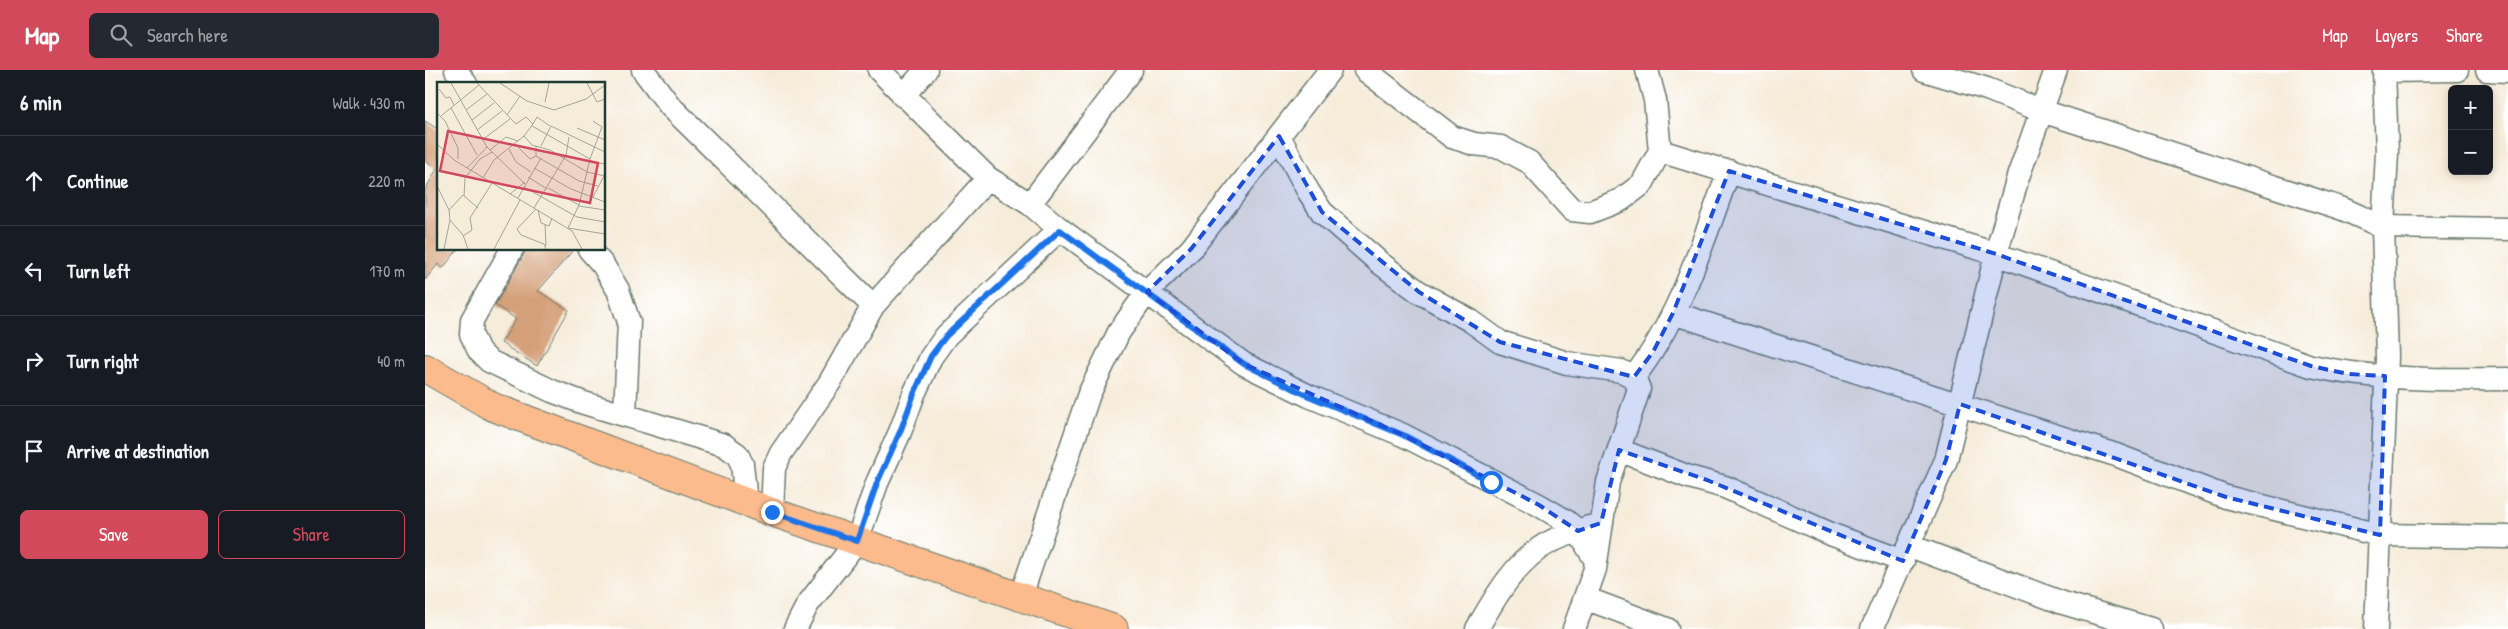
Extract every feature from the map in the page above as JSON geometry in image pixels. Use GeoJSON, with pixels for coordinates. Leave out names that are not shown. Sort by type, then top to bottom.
{"type":"FeatureCollection","features":[{"type":"Feature","properties":{"kind":"main road"},"geometry":{"type":"LineString","coordinates":[[425,368],[493,407],[772,512],[1114,629]]}},
{"type":"Feature","properties":{"kind":"street"},"geometry":{"type":"LineString","coordinates":[[457,70],[466,82]]}},
{"type":"Feature","properties":{"kind":"street"},"geometry":{"type":"LineString","coordinates":[[643,70],[670,106],[873,306]]}},
{"type":"Feature","properties":{"kind":"street"},"geometry":{"type":"LineString","coordinates":[[879,70],[903,96],[988,178],[1030,204],[1060,230],[1244,364],[1309,396],[1403,435],[1539,505],[1566,521],[1578,531],[1596,561]]}},
{"type":"Feature","properties":{"kind":"street"},"geometry":{"type":"LineString","coordinates":[[903,96],[926,70]]}},
{"type":"Feature","properties":{"kind":"street"},"geometry":{"type":"LineString","coordinates":[[1030,204],[1131,70]]}},
{"type":"Feature","properties":{"kind":"street"},"geometry":{"type":"LineString","coordinates":[[1021,596],[1089,394],[1119,332],[1147,292],[1191,249],[1330,70]]}},
{"type":"Feature","properties":{"kind":"street"},"geometry":{"type":"LineString","coordinates":[[1365,70],[1451,137],[1474,144],[1501,147],[1529,162],[1572,210],[1590,212],[1621,200],[1642,184],[1660,151],[1655,100],[1647,70]]}},
{"type":"Feature","properties":{"kind":"street"},"geometry":{"type":"LineString","coordinates":[[1924,70],[1987,89],[2042,111],[2343,209],[2383,227],[2508,229]]}},
{"type":"Feature","properties":{"kind":"street"},"geometry":{"type":"LineString","coordinates":[[1872,629],[1946,460],[1996,254],[2018,177],[2056,70]]}},
{"type":"Feature","properties":{"kind":"street"},"geometry":{"type":"LineString","coordinates":[[2376,629],[2387,356],[2383,227],[2387,153],[2384,70],[2457,70]]}},
{"type":"Feature","properties":{"kind":"street"},"geometry":{"type":"LineString","coordinates":[[2487,70],[2508,71]]}},
{"type":"Feature","properties":{"kind":"street"},"geometry":{"type":"LineString","coordinates":[[1279,136],[1308,191],[1322,212],[1380,264],[1419,292],[1471,321],[1500,342],[1567,363],[1621,371],[1634,377],[1639,390],[1608,482],[1596,561],[1574,629]]}},
{"type":"Feature","properties":{"kind":"street"},"geometry":{"type":"LineString","coordinates":[[1660,151],[1996,254],[2311,366],[2348,374],[2455,380],[2508,379]]}},
{"type":"Feature","properties":{"kind":"street"},"geometry":{"type":"LineString","coordinates":[[1634,377],[1653,352],[1673,313],[1729,171]]}},
{"type":"Feature","properties":{"kind":"street"},"geometry":{"type":"LineString","coordinates":[[772,512],[774,468],[781,453],[830,382],[873,306],[988,178]]}},
{"type":"Feature","properties":{"kind":"street"},"geometry":{"type":"LineString","coordinates":[[795,629],[808,604],[857,541],[877,483],[931,356],[946,336],[1060,230]]}},
{"type":"Feature","properties":{"kind":"street"},"geometry":{"type":"LineString","coordinates":[[511,250],[472,320],[471,334],[479,351],[489,361],[552,391],[724,445],[737,454],[742,464],[746,502]]}},
{"type":"Feature","properties":{"kind":"street"},"geometry":{"type":"LineString","coordinates":[[590,250],[603,265],[618,290],[629,322],[625,414]]}},
{"type":"Feature","properties":{"kind":"street"},"geometry":{"type":"LineString","coordinates":[[1673,313],[2115,455],[2226,497],[2380,535],[2508,537]]}},
{"type":"Feature","properties":{"kind":"street"},"geometry":{"type":"LineString","coordinates":[[1619,450],[1689,477],[1716,484],[1815,527],[1906,553],[2148,629]]}},
{"type":"Feature","properties":{"kind":"street"},"geometry":{"type":"LineString","coordinates":[[1477,629],[1511,577],[1526,558],[1551,541],[1601,523]]}},
{"type":"Feature","properties":{"kind":"street"},"geometry":{"type":"LineString","coordinates":[[1585,598],[1667,629]]}},
{"type":"Feature","properties":{"kind":"highlighted area"},"geometry":{"type":"Polygon","coordinates":[[[1279,136],[1322,212],[1419,292],[1500,342],[1634,377],[1653,352],[1673,313],[1729,171],[1996,254],[2311,366],[2348,374],[2385,376],[2380,535],[2226,497],[1960,404],[1946,460],[1903,561],[1707,480],[1619,450],[1601,523],[1578,531],[1539,505],[1403,435],[1244,364],[1147,292],[1191,249],[1279,136]]]}},
{"type":"Feature","properties":{"kind":"building"},"geometry":{"type":"Polygon","coordinates":[[[425,121],[437,129],[437,169],[425,161],[425,121]]]}},
{"type":"Feature","properties":{"kind":"building"},"geometry":{"type":"Polygon","coordinates":[[[437,169],[437,250],[457,250],[443,268],[438,264],[425,280],[425,190],[437,169]]]}},
{"type":"Feature","properties":{"kind":"building"},"geometry":{"type":"Polygon","coordinates":[[[526,250],[573,250],[538,291],[569,310],[537,366],[501,343],[516,319],[495,305],[526,250]]]}},
{"type":"Feature","properties":{"kind":"route"},"geometry":{"type":"LineString","coordinates":[[772,512],[857,541],[877,483],[931,356],[946,336],[1033,253],[1060,230],[1244,364],[1309,396],[1403,435],[1491,482]]}}]}
